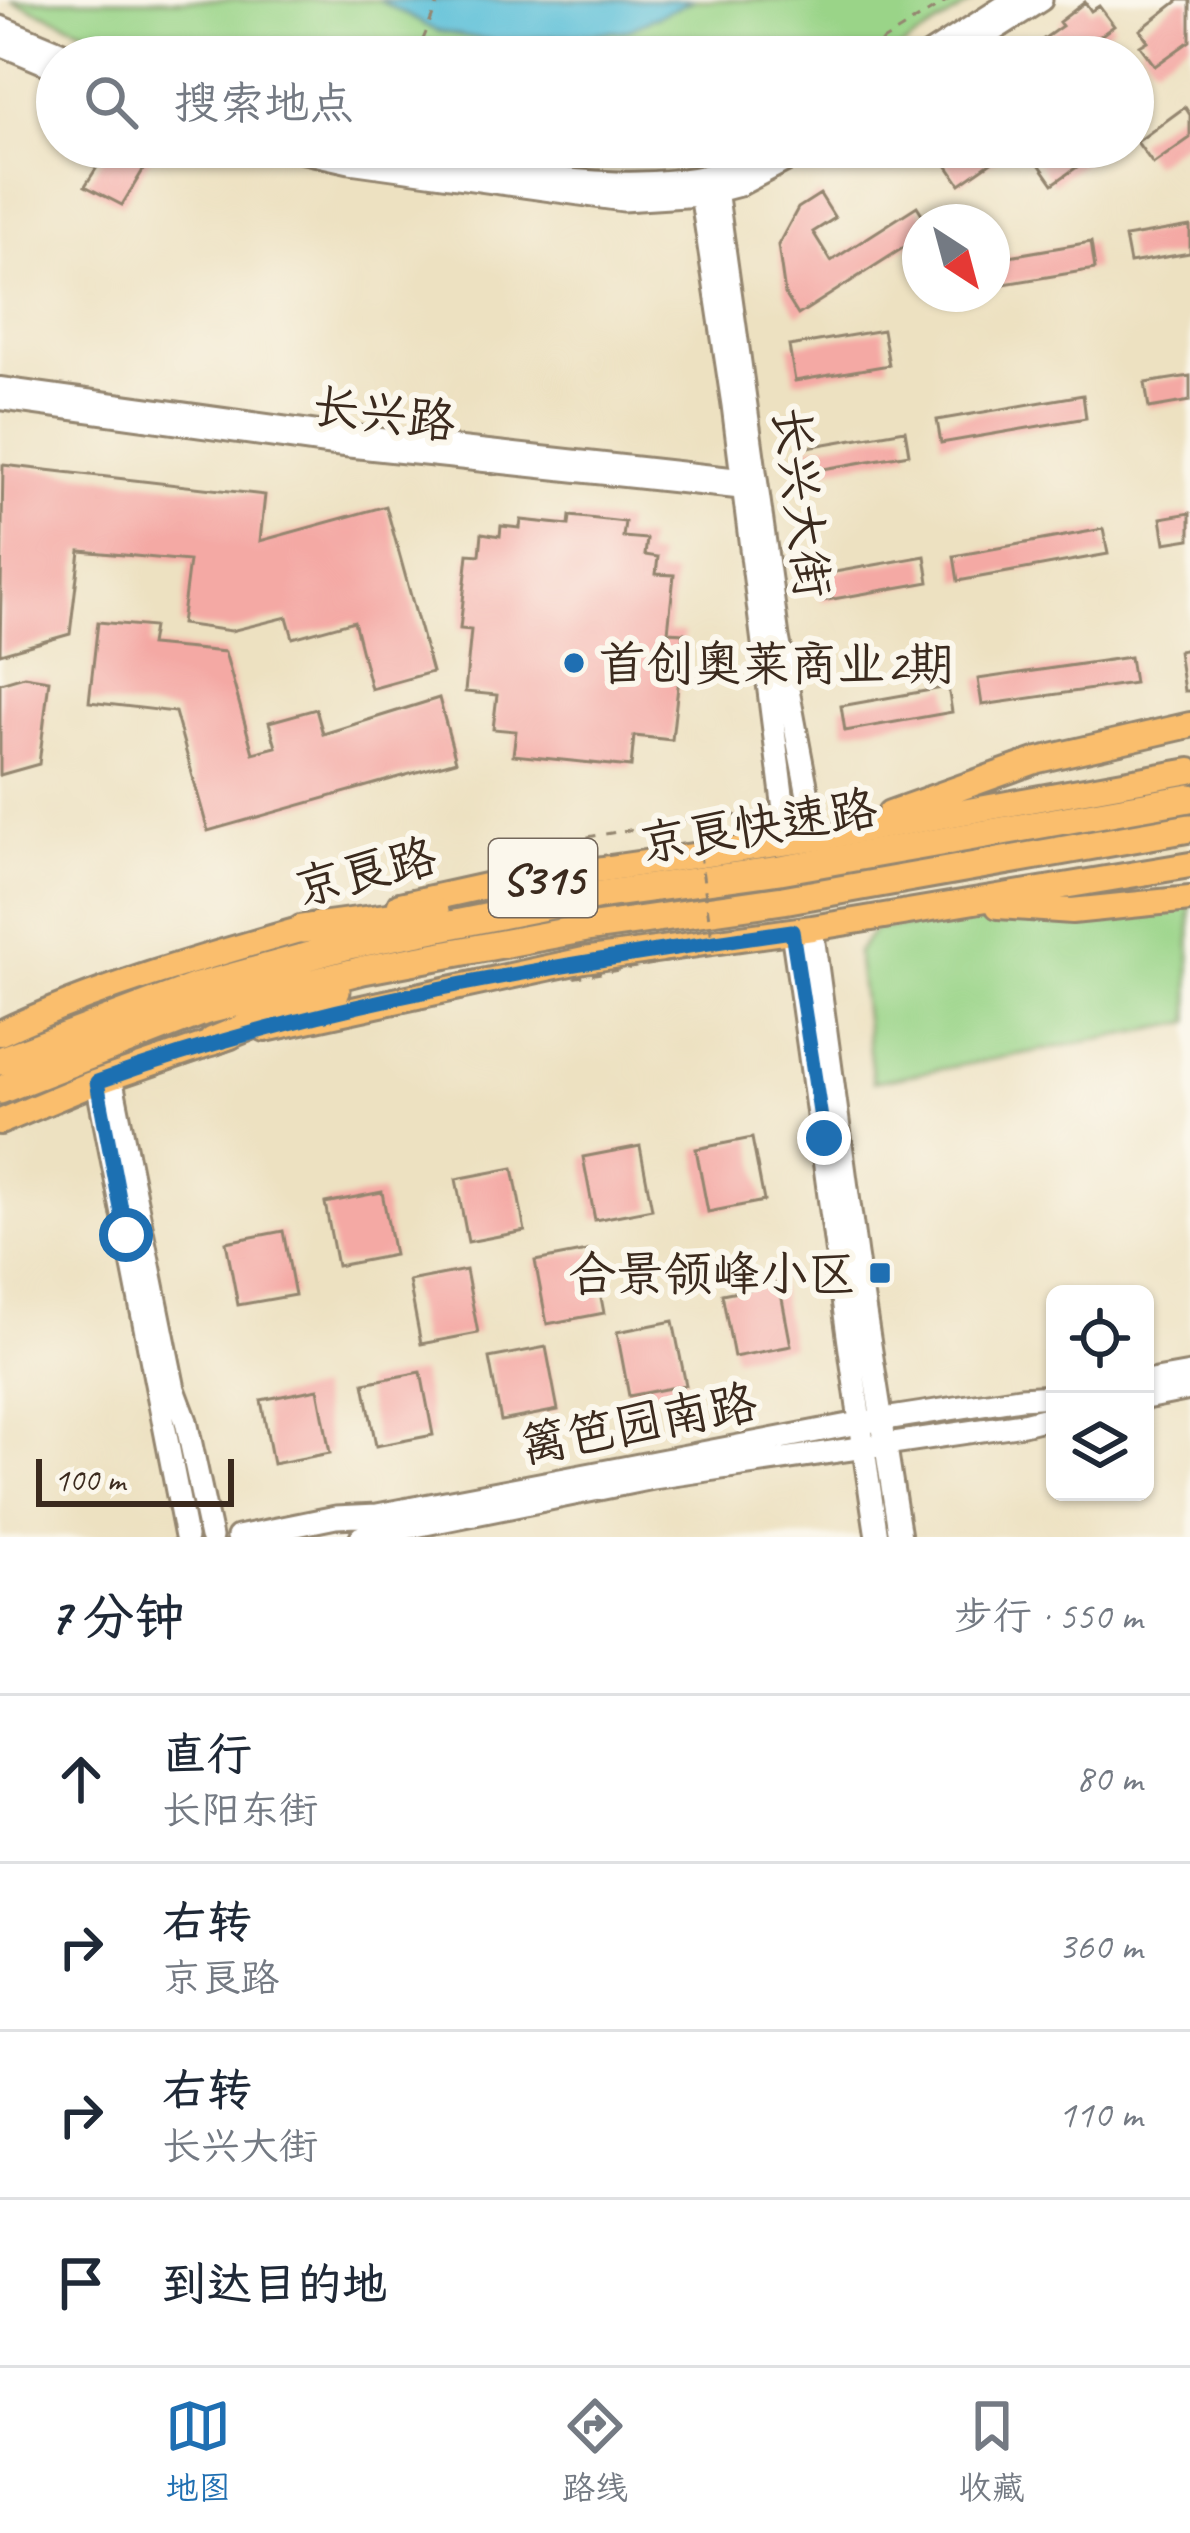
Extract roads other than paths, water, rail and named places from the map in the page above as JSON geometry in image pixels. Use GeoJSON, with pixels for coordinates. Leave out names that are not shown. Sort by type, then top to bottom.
{"type":"FeatureCollection","features":[{"type":"Feature","properties":{"kind":"highway","name":"京良快速路"},"geometry":{"type":"LineString","coordinates":[[0,1061],[196,987],[327,951],[606,894],[780,870],[1190,798]]}},
{"type":"Feature","properties":{"kind":"highway","name":"京良快速路"},"geometry":{"type":"LineString","coordinates":[[0,1090],[204,1011],[406,962],[1190,829]]}},
{"type":"Feature","properties":{"kind":"highway"},"geometry":{"type":"LineString","coordinates":[[302,929],[501,902],[606,894]]}},
{"type":"Feature","properties":{"kind":"highway"},"geometry":{"type":"LineString","coordinates":[[212,1041],[406,962]]}},
{"type":"Feature","properties":{"kind":"main road"},"geometry":{"type":"LineString","coordinates":[[820,837],[1038,760],[1190,725]]}},
{"type":"Feature","properties":{"kind":"main road","name":"京良路"},"geometry":{"type":"LineString","coordinates":[[0,1033],[134,981],[302,929],[486,886],[820,837],[1190,771]]}},
{"type":"Feature","properties":{"kind":"main road","name":"S315"},"geometry":{"type":"LineString","coordinates":[[0,1122],[212,1041],[584,960],[1190,865]]}},
{"type":"Feature","properties":{"kind":"main road"},"geometry":{"type":"LineString","coordinates":[[942,906],[1072,911],[1190,898]]}},
{"type":"Feature","properties":{"kind":"street"},"geometry":{"type":"LineString","coordinates":[[958,36],[1014,0]]}},
{"type":"Feature","properties":{"kind":"street"},"geometry":{"type":"LineString","coordinates":[[985,36],[1041,0]]}},
{"type":"Feature","properties":{"kind":"street"},"geometry":{"type":"LineString","coordinates":[[0,27],[36,42]]}},
{"type":"Feature","properties":{"kind":"street"},"geometry":{"type":"LineString","coordinates":[[0,44],[36,59]]}},
{"type":"Feature","properties":{"kind":"street"},"geometry":{"type":"LineString","coordinates":[[391,168],[623,200],[708,185],[742,168]]}},
{"type":"Feature","properties":{"kind":"street"},"geometry":{"type":"LineString","coordinates":[[507,168],[623,185],[739,185],[772,168]]}},
{"type":"Feature","properties":{"kind":"street","name":"长兴大街"},"geometry":{"type":"LineString","coordinates":[[708,185],[751,486],[785,678],[820,837]]}},
{"type":"Feature","properties":{"kind":"street","name":"长兴路"},"geometry":{"type":"LineString","coordinates":[[0,386],[751,486]]}},
{"type":"Feature","properties":{"kind":"street","name":"长兴路"},"geometry":{"type":"LineString","coordinates":[[0,401],[326,446],[751,486]]}},
{"type":"Feature","properties":{"kind":"street","name":"长兴大街"},"geometry":{"type":"LineString","coordinates":[[751,486],[788,842]]}},
{"type":"Feature","properties":{"kind":"street"},"geometry":{"type":"LineString","coordinates":[[802,929],[875,1447],[900,1537]]}},
{"type":"Feature","properties":{"kind":"street"},"geometry":{"type":"LineString","coordinates":[[104,1079],[186,1537]]}},
{"type":"Feature","properties":{"kind":"street"},"geometry":{"type":"LineString","coordinates":[[104,1079],[211,1537]]}},
{"type":"Feature","properties":{"kind":"street"},"geometry":{"type":"LineString","coordinates":[[1154,1380],[1190,1374]]}},
{"type":"Feature","properties":{"kind":"street"},"geometry":{"type":"LineString","coordinates":[[1154,1396],[1190,1389]]}},
{"type":"Feature","properties":{"kind":"street","name":"篱笆园南路"},"geometry":{"type":"LineString","coordinates":[[238,1537],[871,1421],[1046,1397]]}},
{"type":"Feature","properties":{"kind":"street","name":"篱笆园南路"},"geometry":{"type":"LineString","coordinates":[[361,1537],[653,1478],[875,1447],[1046,1417]]}},
{"type":"Feature","properties":{"kind":"street"},"geometry":{"type":"LineString","coordinates":[[875,1447],[877,1537]]}},
{"type":"Feature","properties":{"kind":"water"},"geometry":{"type":"Polygon","coordinates":[[[379,0],[694,0],[625,31],[464,36],[436,31],[379,0]]]}},
{"type":"Feature","properties":{"kind":"place","name":"首创奥莱商业2期"},"geometry":{"type":"Point","coordinates":[574,663]}},
{"type":"Feature","properties":{"kind":"place","name":"合景领峰小区"},"geometry":{"type":"Point","coordinates":[880,1273]}}]}
